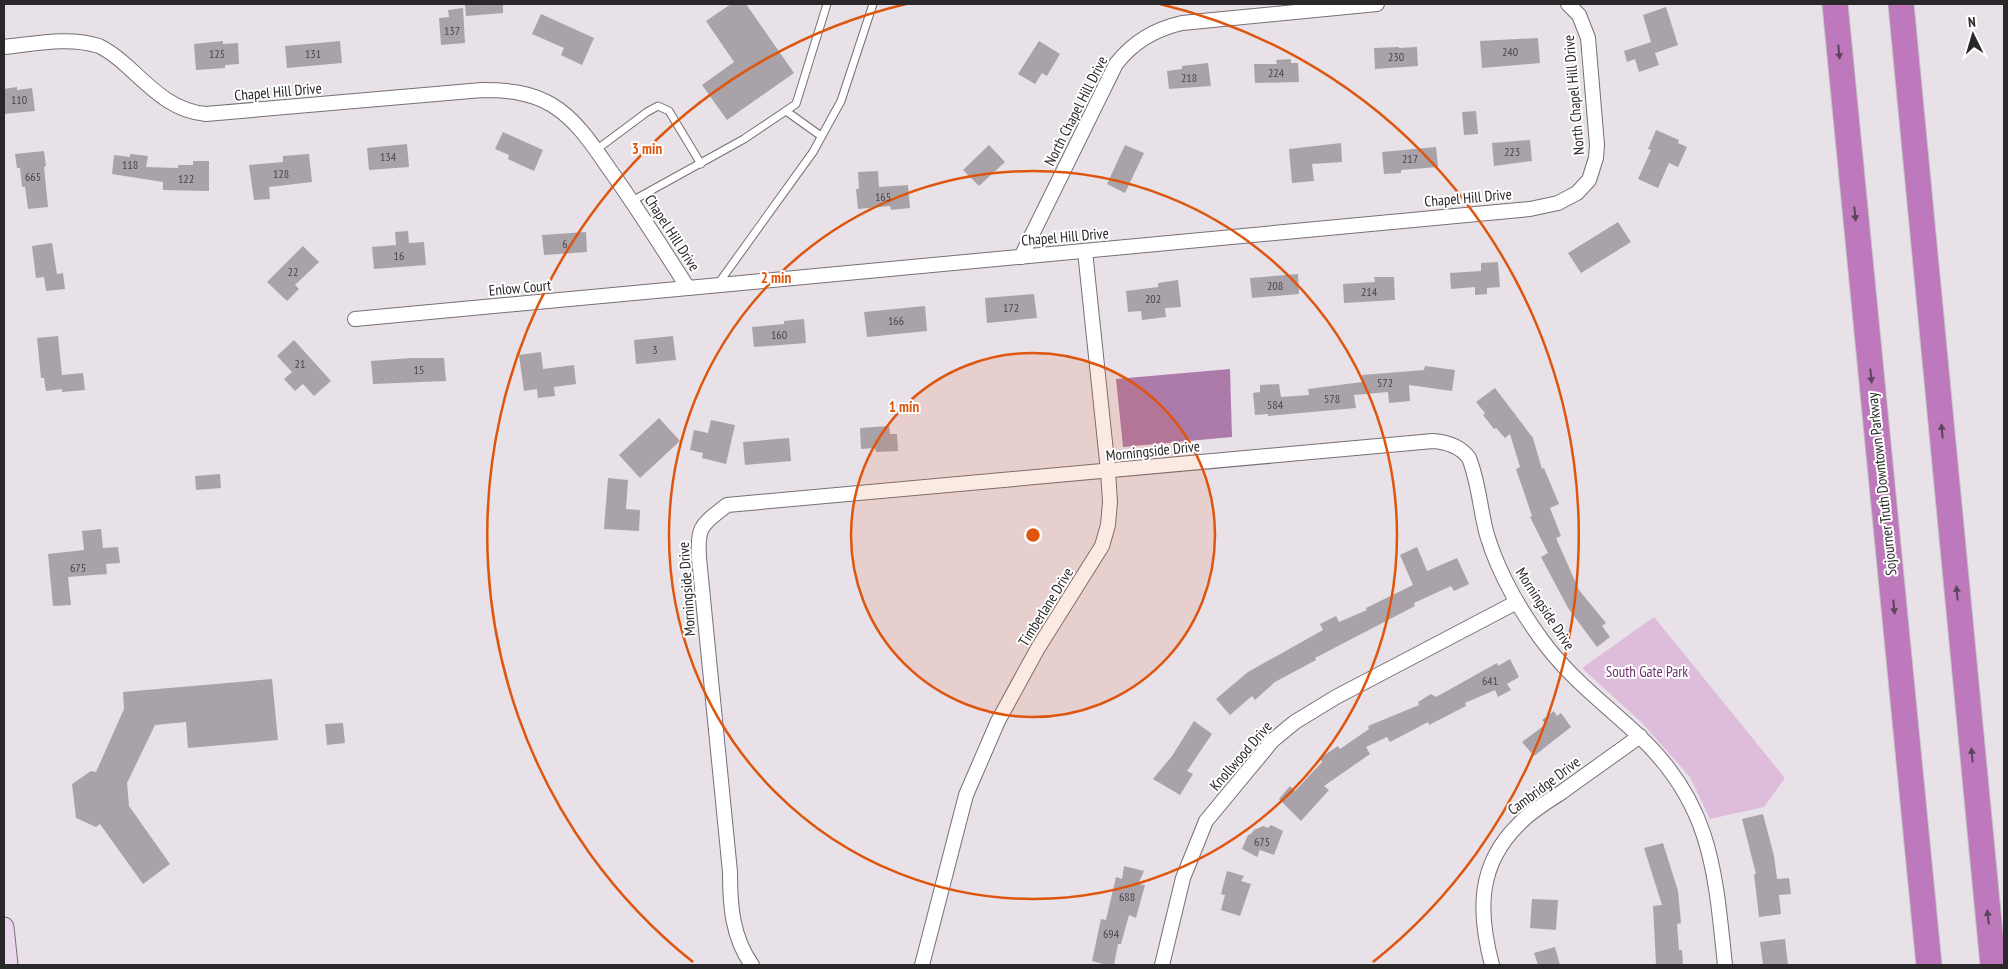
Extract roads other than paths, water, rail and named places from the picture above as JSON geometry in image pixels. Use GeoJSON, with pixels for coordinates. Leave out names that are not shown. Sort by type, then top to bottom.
{"type":"FeatureCollection","features":[{"type":"Feature","properties":{"kind":"highway","name":"Sojourner Truth Downtown Parkway"},"geometry":{"type":"LineString","coordinates":[[1835,4],[1929,965]]}},
{"type":"Feature","properties":{"kind":"highway"},"geometry":{"type":"LineString","coordinates":[[1901,4],[1993,965]]}},
{"type":"Feature","properties":{"kind":"street","name":"North Chapel Hill Drive"},"geometry":{"type":"LineString","coordinates":[[1021,257],[1116,64],[1138,41],[1156,31],[1182,23],[1377,4]]}},
{"type":"Feature","properties":{"kind":"street","name":"North Chapel Hill Drive"},"geometry":{"type":"LineString","coordinates":[[1568,4],[1579,15],[1588,38],[1597,145],[1594,170],[1584,187]]}},
{"type":"Feature","properties":{"kind":"street","name":"Chapel Hill Drive"},"geometry":{"type":"LineString","coordinates":[[4,47],[70,42],[97,46],[115,55],[164,100],[189,112],[206,114],[474,90],[514,91],[538,98],[564,113],[596,150],[632,201],[688,288],[1530,208],[1558,203],[1584,187]]}},
{"type":"Feature","properties":{"kind":"street","name":"Timberlane Drive"},"geometry":{"type":"LineString","coordinates":[[922,965],[966,795],[998,720],[1102,546],[1108,525],[1110,502],[1108,472],[1086,251]]}},
{"type":"Feature","properties":{"kind":"street","name":"Enlow Court"},"geometry":{"type":"LineString","coordinates":[[355,320],[688,288]]}},
{"type":"Feature","properties":{"kind":"street","name":"Morningside Drive"},"geometry":{"type":"LineString","coordinates":[[752,965],[740,945],[730,903],[730,872],[699,558],[698,536],[707,520],[727,505],[1108,472],[1423,441],[1451,444],[1465,452],[1469,458],[1488,536],[1502,574],[1517,602],[1559,661],[1584,687],[1640,736],[1676,778],[1694,807],[1704,834],[1716,884],[1725,965]]}},
{"type":"Feature","properties":{"kind":"street","name":"Knollwood Drive"},"geometry":{"type":"LineString","coordinates":[[1162,965],[1183,878],[1206,821],[1273,740],[1295,722],[1336,697],[1517,602]]}},
{"type":"Feature","properties":{"kind":"street","name":"Cambridge Drive"},"geometry":{"type":"LineString","coordinates":[[1492,965],[1483,929],[1482,899],[1485,882],[1493,859],[1504,839],[1532,813],[1640,736]]}},
{"type":"Feature","properties":{"kind":"street"},"geometry":{"type":"LineString","coordinates":[[4,927],[8,965]]}},
{"type":"Feature","properties":{"kind":"lane"},"geometry":{"type":"LineString","coordinates":[[632,201],[701,164],[796,104],[827,4]]}},
{"type":"Feature","properties":{"kind":"lane"},"geometry":{"type":"LineString","coordinates":[[717,286],[813,152],[822,136],[841,101],[873,4]]}},
{"type":"Feature","properties":{"kind":"lane"},"geometry":{"type":"LineString","coordinates":[[596,150],[658,106],[669,111],[701,164]]}},
{"type":"Feature","properties":{"kind":"lane"},"geometry":{"type":"LineString","coordinates":[[786,111],[822,136]]}},
{"type":"Feature","properties":{"kind":"park label","name":"South Gate Park"},"geometry":{"type":"Point","coordinates":[1647,672]}}]}
